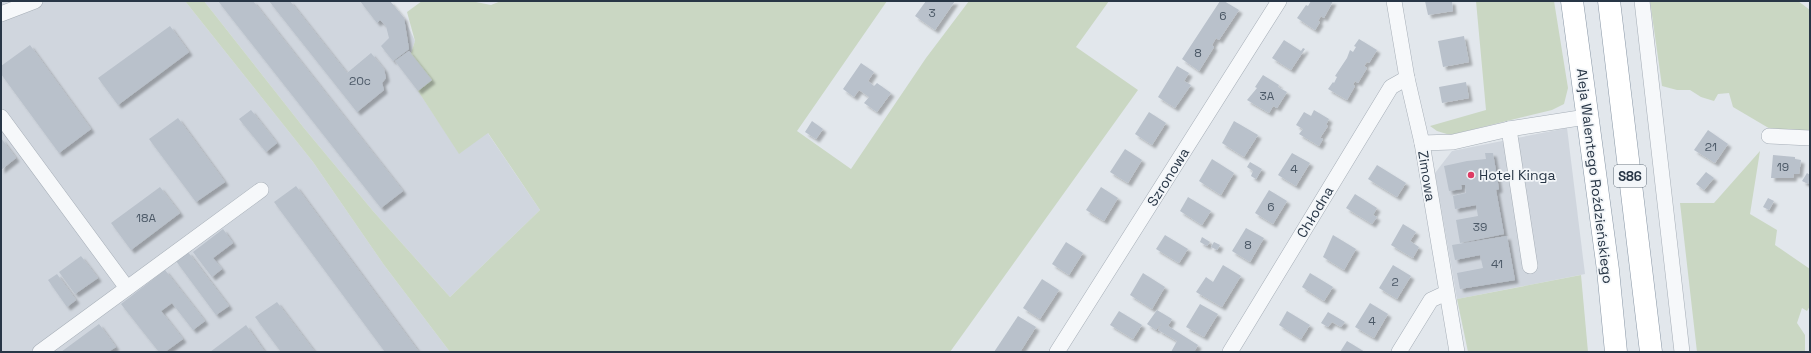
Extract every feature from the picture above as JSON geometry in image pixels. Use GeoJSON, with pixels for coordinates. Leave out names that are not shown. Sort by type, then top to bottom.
{"type":"FeatureCollection","features":[{"type":"Feature","properties":{"kind":"highway","name":"Aleja Walentego Roździeńskiego"},"geometry":{"type":"LineString","coordinates":[[1572,1],[1586,117],[1608,270],[1616,352]]}},
{"type":"Feature","properties":{"kind":"highway","name":"S86"},"geometry":{"type":"LineString","coordinates":[[1609,1],[1650,352]]}},
{"type":"Feature","properties":{"kind":"street"},"geometry":{"type":"LineString","coordinates":[[1,14],[35,1]]}},
{"type":"Feature","properties":{"kind":"street","name":"Szronowa"},"geometry":{"type":"LineString","coordinates":[[1057,352],[1279,1]]}},
{"type":"Feature","properties":{"kind":"street","name":"Zimowa"},"geometry":{"type":"LineString","coordinates":[[1394,1],[1407,78],[1422,143],[1457,352]]}},
{"type":"Feature","properties":{"kind":"street"},"geometry":{"type":"LineString","coordinates":[[1642,1],[1682,352]]}},
{"type":"Feature","properties":{"kind":"street","name":"Chłodna"},"geometry":{"type":"LineString","coordinates":[[1230,352],[1391,87],[1407,78]]}},
{"type":"Feature","properties":{"kind":"street"},"geometry":{"type":"LineString","coordinates":[[1422,143],[1454,142],[1509,129],[1586,117]]}},
{"type":"Feature","properties":{"kind":"street"},"geometry":{"type":"LineString","coordinates":[[1,118],[127,288]]}},
{"type":"Feature","properties":{"kind":"street"},"geometry":{"type":"LineString","coordinates":[[1509,129],[1530,266]]}},
{"type":"Feature","properties":{"kind":"street"},"geometry":{"type":"LineString","coordinates":[[1769,136],[1810,138]]}},
{"type":"Feature","properties":{"kind":"street"},"geometry":{"type":"LineString","coordinates":[[40,352],[260,190]]}},
{"type":"Feature","properties":{"kind":"street"},"geometry":{"type":"LineString","coordinates":[[1400,352],[1431,300],[1446,293]]}},
{"type":"Feature","properties":{"kind":"shaded area"},"geometry":{"type":"Polygon","coordinates":[[[1,1],[185,1],[313,162],[384,265],[450,352],[1,352],[1,1]]]}},
{"type":"Feature","properties":{"kind":"shaded area"},"geometry":{"type":"Polygon","coordinates":[[[204,1],[390,1],[404,18],[415,41],[405,71],[459,153],[487,132],[540,210],[450,297],[373,211],[304,128],[204,1]]]}},
{"type":"Feature","properties":{"kind":"shaded area"},"geometry":{"type":"Polygon","coordinates":[[[1567,128],[1585,274],[1457,299],[1435,173],[1452,151],[1567,128]]]}},
{"type":"Feature","properties":{"kind":"green space"},"geometry":{"type":"Polygon","coordinates":[[[185,1],[204,1],[304,128],[373,211],[450,297],[540,210],[488,133],[459,154],[405,71],[415,41],[407,12],[422,1],[471,1],[491,5],[501,1],[887,1],[797,131],[851,169],[926,58],[969,1],[1109,1],[1076,47],[1138,90],[950,352],[450,352],[384,265],[313,162],[185,1]]]}},
{"type":"Feature","properties":{"kind":"green space"},"geometry":{"type":"Polygon","coordinates":[[[1476,1],[1554,1],[1568,88],[1564,104],[1552,110],[1450,135],[1437,131],[1430,126],[1486,110],[1476,1]]]}},
{"type":"Feature","properties":{"kind":"green space"},"geometry":{"type":"Polygon","coordinates":[[[1650,1],[1798,1],[1810,10],[1810,130],[1772,130],[1733,107],[1729,93],[1718,94],[1714,101],[1701,97],[1690,90],[1677,90],[1662,86],[1650,1]]]}},
{"type":"Feature","properties":{"kind":"green space"},"geometry":{"type":"Polygon","coordinates":[[[1760,151],[1750,214],[1777,230],[1775,245],[1810,269],[1810,306],[1807,311],[1802,308],[1797,323],[1805,335],[1805,352],[1697,352],[1680,203],[1714,203],[1760,151]]]}},
{"type":"Feature","properties":{"kind":"green space"},"geometry":{"type":"Polygon","coordinates":[[[1581,275],[1588,352],[1468,352],[1457,299],[1581,275]]]}},
{"type":"Feature","properties":{"kind":"building"},"geometry":{"type":"Polygon","coordinates":[[[218,1],[253,1],[403,191],[381,208],[218,1]]]}},
{"type":"Feature","properties":{"kind":"building"},"geometry":{"type":"Polygon","coordinates":[[[269,1],[290,1],[347,73],[371,53],[384,69],[386,78],[382,83],[384,90],[357,112],[269,1]]]}},
{"type":"Feature","properties":{"kind":"building"},"geometry":{"type":"Polygon","coordinates":[[[360,1],[390,1],[404,18],[409,49],[393,61],[381,46],[389,38],[386,26],[380,20],[377,23],[360,1]]]}},
{"type":"Feature","properties":{"kind":"building"},"geometry":{"type":"Polygon","coordinates":[[[926,1],[955,1],[935,30],[915,16],[926,1]]]}},
{"type":"Feature","properties":{"kind":"building"},"geometry":{"type":"Polygon","coordinates":[[[1220,1],[1224,1],[1239,10],[1219,40],[1216,38],[1212,45],[1214,47],[1199,71],[1182,59],[1220,1]]]}},
{"type":"Feature","properties":{"kind":"building"},"geometry":{"type":"Polygon","coordinates":[[[1311,1],[1333,1],[1324,18],[1321,16],[1318,21],[1320,22],[1315,30],[1297,18],[1306,5],[1308,6],[1311,1]]]}},
{"type":"Feature","properties":{"kind":"building"},"geometry":{"type":"Polygon","coordinates":[[[1425,1],[1452,1],[1453,11],[1428,15],[1425,1]]]}},
{"type":"Feature","properties":{"kind":"building"},"geometry":{"type":"Polygon","coordinates":[[[170,26],[189,52],[118,105],[98,78],[170,26]]]}},
{"type":"Feature","properties":{"kind":"building"},"geometry":{"type":"Polygon","coordinates":[[[1464,36],[1469,62],[1443,67],[1438,41],[1464,36]]]}},
{"type":"Feature","properties":{"kind":"building"},"geometry":{"type":"Polygon","coordinates":[[[1359,39],[1377,50],[1369,63],[1367,62],[1364,66],[1367,68],[1358,83],[1355,81],[1353,85],[1355,86],[1347,100],[1328,89],[1333,82],[1334,83],[1337,77],[1335,76],[1347,58],[1350,50],[1353,52],[1356,47],[1354,46],[1359,39]]]}},
{"type":"Feature","properties":{"kind":"building"},"geometry":{"type":"Polygon","coordinates":[[[1284,40],[1301,51],[1303,48],[1305,49],[1291,70],[1272,58],[1284,40]]]}},
{"type":"Feature","properties":{"kind":"building"},"geometry":{"type":"Polygon","coordinates":[[[30,45],[91,129],[59,153],[1,74],[1,66],[30,45]]]}},
{"type":"Feature","properties":{"kind":"building"},"geometry":{"type":"Polygon","coordinates":[[[409,51],[432,80],[418,91],[395,61],[409,51]]]}},
{"type":"Feature","properties":{"kind":"building"},"geometry":{"type":"Polygon","coordinates":[[[861,63],[874,72],[868,81],[874,86],[877,83],[891,93],[877,112],[864,103],[869,97],[859,90],[854,97],[843,89],[861,63]]]}},
{"type":"Feature","properties":{"kind":"building"},"geometry":{"type":"Polygon","coordinates":[[[1177,66],[1189,73],[1184,81],[1191,85],[1175,108],[1158,97],[1177,66]]]}},
{"type":"Feature","properties":{"kind":"building"},"geometry":{"type":"Polygon","coordinates":[[[1263,75],[1287,92],[1277,108],[1273,106],[1269,113],[1247,100],[1257,88],[1255,87],[1263,75]]]}},
{"type":"Feature","properties":{"kind":"building"},"geometry":{"type":"Polygon","coordinates":[[[1466,82],[1469,98],[1442,103],[1439,87],[1466,82]]]}},
{"type":"Feature","properties":{"kind":"building"},"geometry":{"type":"Polygon","coordinates":[[[251,110],[277,143],[266,152],[239,119],[251,110]]]}},
{"type":"Feature","properties":{"kind":"building"},"geometry":{"type":"Polygon","coordinates":[[[1314,110],[1329,119],[1326,125],[1328,126],[1320,138],[1323,139],[1319,146],[1299,134],[1303,129],[1296,125],[1304,112],[1311,116],[1314,110]]]}},
{"type":"Feature","properties":{"kind":"building"},"geometry":{"type":"Polygon","coordinates":[[[1149,112],[1166,123],[1152,145],[1135,134],[1149,112]]]}},
{"type":"Feature","properties":{"kind":"building"},"geometry":{"type":"Polygon","coordinates":[[[178,118],[225,182],[196,202],[149,139],[178,118]]]}},
{"type":"Feature","properties":{"kind":"building"},"geometry":{"type":"Polygon","coordinates":[[[812,121],[823,129],[816,139],[805,132],[812,121]]]}},
{"type":"Feature","properties":{"kind":"building"},"geometry":{"type":"Polygon","coordinates":[[[1234,121],[1258,135],[1244,157],[1222,143],[1234,121]]]}},
{"type":"Feature","properties":{"kind":"building"},"geometry":{"type":"Polygon","coordinates":[[[1708,130],[1728,144],[1715,163],[1694,150],[1708,130]]]}},
{"type":"Feature","properties":{"kind":"building"},"geometry":{"type":"Polygon","coordinates":[[[1,138],[16,158],[1,170],[1,138]]]}},
{"type":"Feature","properties":{"kind":"building"},"geometry":{"type":"Polygon","coordinates":[[[1125,149],[1142,160],[1128,183],[1110,172],[1125,149]]]}},
{"type":"Feature","properties":{"kind":"building"},"geometry":{"type":"Polygon","coordinates":[[[1292,153],[1310,163],[1296,186],[1278,175],[1292,153]]]}},
{"type":"Feature","properties":{"kind":"building","name":"Hotel Kinga"},"geometry":{"type":"Polygon","coordinates":[[[1485,153],[1493,153],[1499,189],[1496,190],[1504,234],[1460,243],[1456,220],[1478,216],[1476,205],[1455,209],[1453,196],[1466,193],[1465,185],[1461,185],[1462,189],[1449,191],[1444,166],[1486,159],[1485,153]]]}},
{"type":"Feature","properties":{"kind":"building"},"geometry":{"type":"Polygon","coordinates":[[[1773,155],[1795,157],[1795,159],[1801,160],[1799,174],[1794,174],[1793,178],[1771,178],[1773,155]]]}},
{"type":"Feature","properties":{"kind":"building"},"geometry":{"type":"Polygon","coordinates":[[[1212,159],[1234,173],[1221,195],[1199,181],[1212,159]]]}},
{"type":"Feature","properties":{"kind":"building"},"geometry":{"type":"Polygon","coordinates":[[[1250,162],[1262,169],[1256,179],[1251,176],[1253,171],[1247,167],[1250,162]]]}},
{"type":"Feature","properties":{"kind":"building"},"geometry":{"type":"Polygon","coordinates":[[[1377,165],[1406,183],[1397,197],[1368,179],[1377,165]]]}},
{"type":"Feature","properties":{"kind":"building"},"geometry":{"type":"Polygon","coordinates":[[[1706,172],[1714,178],[1704,190],[1696,184],[1706,172]]]}},
{"type":"Feature","properties":{"kind":"building"},"geometry":{"type":"Polygon","coordinates":[[[1807,173],[1810,175],[1808,184],[1802,181],[1807,173]]]}},
{"type":"Feature","properties":{"kind":"building"},"geometry":{"type":"Polygon","coordinates":[[[296,186],[419,352],[385,352],[274,202],[296,186]]]}},
{"type":"Feature","properties":{"kind":"building"},"geometry":{"type":"Polygon","coordinates":[[[160,187],[180,213],[131,250],[111,223],[160,187]]]}},
{"type":"Feature","properties":{"kind":"building"},"geometry":{"type":"Polygon","coordinates":[[[1101,187],[1118,198],[1104,221],[1086,210],[1101,187]]]}},
{"type":"Feature","properties":{"kind":"building"},"geometry":{"type":"Polygon","coordinates":[[[1269,190],[1287,201],[1273,224],[1255,213],[1269,190]]]}},
{"type":"Feature","properties":{"kind":"building"},"geometry":{"type":"Polygon","coordinates":[[[1355,194],[1377,208],[1373,215],[1377,217],[1372,224],[1346,208],[1355,194]]]}},
{"type":"Feature","properties":{"kind":"building"},"geometry":{"type":"Polygon","coordinates":[[[1188,197],[1211,211],[1202,225],[1180,211],[1188,197]]]}},
{"type":"Feature","properties":{"kind":"building"},"geometry":{"type":"Polygon","coordinates":[[[1768,198],[1774,201],[1769,210],[1763,207],[1768,198]]]}},
{"type":"Feature","properties":{"kind":"building"},"geometry":{"type":"Polygon","coordinates":[[[1403,224],[1416,232],[1410,241],[1419,247],[1413,258],[1391,245],[1403,224]]]}},
{"type":"Feature","properties":{"kind":"building"},"geometry":{"type":"Polygon","coordinates":[[[1246,228],[1264,238],[1250,262],[1232,251],[1246,228]]]}},
{"type":"Feature","properties":{"kind":"building"},"geometry":{"type":"Polygon","coordinates":[[[223,229],[233,243],[213,258],[222,269],[212,277],[193,252],[223,229]]]}},
{"type":"Feature","properties":{"kind":"building"},"geometry":{"type":"Polygon","coordinates":[[[1165,235],[1188,249],[1179,263],[1156,249],[1165,235]]]}},
{"type":"Feature","properties":{"kind":"building"},"geometry":{"type":"Polygon","coordinates":[[[1333,235],[1356,249],[1344,270],[1323,257],[1333,235]]]}},
{"type":"Feature","properties":{"kind":"building"},"geometry":{"type":"Polygon","coordinates":[[[1507,236],[1515,280],[1460,289],[1457,273],[1483,268],[1480,255],[1455,260],[1452,245],[1507,236]]]}},
{"type":"Feature","properties":{"kind":"building"},"geometry":{"type":"Polygon","coordinates":[[[1202,237],[1210,242],[1207,246],[1200,242],[1202,237]]]}},
{"type":"Feature","properties":{"kind":"building"},"geometry":{"type":"Polygon","coordinates":[[[1066,242],[1083,253],[1069,275],[1052,264],[1066,242]]]}},
{"type":"Feature","properties":{"kind":"building"},"geometry":{"type":"Polygon","coordinates":[[[1214,242],[1220,245],[1217,250],[1211,247],[1214,242]]]}},
{"type":"Feature","properties":{"kind":"building"},"geometry":{"type":"Polygon","coordinates":[[[188,252],[229,306],[216,315],[176,261],[188,252]]]}},
{"type":"Feature","properties":{"kind":"building"},"geometry":{"type":"Polygon","coordinates":[[[81,256],[98,278],[75,294],[59,272],[81,256]]]}},
{"type":"Feature","properties":{"kind":"building"},"geometry":{"type":"Polygon","coordinates":[[[1223,265],[1241,276],[1222,307],[1196,292],[1206,277],[1213,282],[1223,265]]]}},
{"type":"Feature","properties":{"kind":"building"},"geometry":{"type":"Polygon","coordinates":[[[1393,265],[1411,276],[1397,299],[1379,288],[1393,265]]]}},
{"type":"Feature","properties":{"kind":"building"},"geometry":{"type":"Polygon","coordinates":[[[165,270],[205,321],[193,330],[172,303],[161,311],[183,339],[165,352],[159,352],[121,304],[165,270]]]}},
{"type":"Feature","properties":{"kind":"building"},"geometry":{"type":"Polygon","coordinates":[[[1143,273],[1165,287],[1152,309],[1130,295],[1143,273]]]}},
{"type":"Feature","properties":{"kind":"building"},"geometry":{"type":"Polygon","coordinates":[[[1310,273],[1333,287],[1324,301],[1302,287],[1310,273]]]}},
{"type":"Feature","properties":{"kind":"building"},"geometry":{"type":"Polygon","coordinates":[[[57,274],[76,300],[67,307],[48,280],[57,274]]]}},
{"type":"Feature","properties":{"kind":"building"},"geometry":{"type":"Polygon","coordinates":[[[1042,279],[1059,290],[1040,319],[1023,308],[1042,279]]]}},
{"type":"Feature","properties":{"kind":"building"},"geometry":{"type":"Polygon","coordinates":[[[277,302],[315,352],[281,352],[255,317],[277,302]]]}},
{"type":"Feature","properties":{"kind":"building"},"geometry":{"type":"Polygon","coordinates":[[[1370,303],[1388,314],[1374,338],[1355,327],[1370,303]]]}},
{"type":"Feature","properties":{"kind":"building"},"geometry":{"type":"Polygon","coordinates":[[[1200,304],[1218,314],[1204,337],[1186,327],[1200,304]]]}},
{"type":"Feature","properties":{"kind":"building"},"geometry":{"type":"Polygon","coordinates":[[[1157,310],[1172,319],[1168,326],[1198,345],[1194,352],[1171,352],[1177,341],[1158,330],[1162,323],[1156,330],[1147,324],[1157,310]]]}},
{"type":"Feature","properties":{"kind":"building"},"geometry":{"type":"Polygon","coordinates":[[[1119,311],[1142,325],[1133,339],[1110,325],[1119,311]]]}},
{"type":"Feature","properties":{"kind":"building"},"geometry":{"type":"Polygon","coordinates":[[[1287,311],[1310,325],[1301,339],[1279,325],[1287,311]]]}},
{"type":"Feature","properties":{"kind":"building"},"geometry":{"type":"Polygon","coordinates":[[[1328,312],[1345,322],[1341,327],[1332,322],[1328,327],[1321,323],[1328,312]]]}},
{"type":"Feature","properties":{"kind":"building"},"geometry":{"type":"Polygon","coordinates":[[[1018,316],[1036,327],[1020,352],[994,352],[1018,316]]]}},
{"type":"Feature","properties":{"kind":"building"},"geometry":{"type":"Polygon","coordinates":[[[99,324],[116,347],[108,352],[61,352],[99,324]]]}},
{"type":"Feature","properties":{"kind":"building"},"geometry":{"type":"Polygon","coordinates":[[[246,325],[265,352],[210,352],[246,325]]]}},
{"type":"Feature","properties":{"kind":"building"},"geometry":{"type":"Polygon","coordinates":[[[1347,341],[1365,352],[1340,352],[1347,341]]]}},
{"type":"Feature","properties":{"kind":"place","name":"Hotel Kinga"},"geometry":{"type":"Point","coordinates":[1471,175]}}]}
